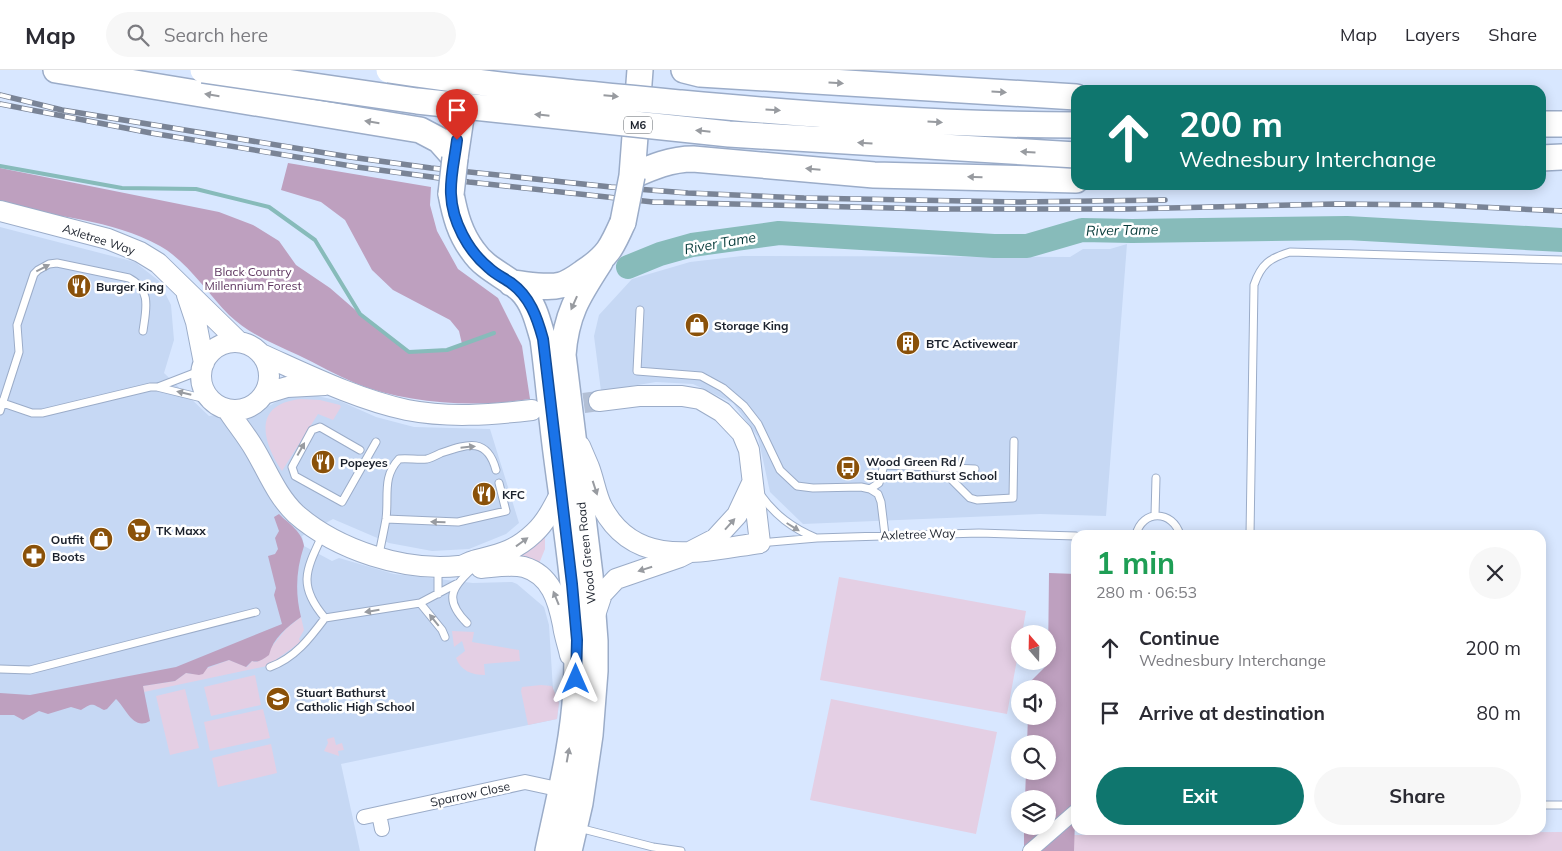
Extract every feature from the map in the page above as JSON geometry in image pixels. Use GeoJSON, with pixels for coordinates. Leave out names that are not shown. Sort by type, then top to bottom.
{"type":"FeatureCollection","features":[{"type":"Feature","properties":{"kind":"highway"},"geometry":{"type":"LineString","coordinates":[[56,70],[420,130],[439,140],[455,158]]}},
{"type":"Feature","properties":{"kind":"highway","name":"M6"},"geometry":{"type":"LineString","coordinates":[[203,70],[417,101],[729,134],[1071,155]]}},
{"type":"Feature","properties":{"kind":"highway","name":"M6"},"geometry":{"type":"LineString","coordinates":[[389,70],[568,92],[729,107],[993,125],[1071,125]]}},
{"type":"Feature","properties":{"kind":"highway","name":"Wood Green Road"},"geometry":{"type":"LineString","coordinates":[[468,70],[451,194],[457,224],[473,252],[489,268],[521,291],[530,303],[539,322],[543,339],[575,614],[576,679],[571,736],[562,790],[548,851]]}},
{"type":"Feature","properties":{"kind":"highway","name":"Wood Green Road"},"geometry":{"type":"LineString","coordinates":[[568,851],[580,803],[590,735],[595,671],[594,619],[563,356],[564,338],[570,313],[578,295],[612,247],[624,222],[632,176],[640,70]]}},
{"type":"Feature","properties":{"kind":"highway"},"geometry":{"type":"LineString","coordinates":[[692,72],[1071,97]]}},
{"type":"Feature","properties":{"kind":"highway"},"geometry":{"type":"LineString","coordinates":[[1546,124],[1562,124]]}},
{"type":"Feature","properties":{"kind":"highway"},"geometry":{"type":"LineString","coordinates":[[1546,158],[1562,157]]}},
{"type":"Feature","properties":{"kind":"highway"},"geometry":{"type":"LineString","coordinates":[[632,176],[663,163],[679,159],[693,159],[874,175],[1071,180]]}},
{"type":"Feature","properties":{"kind":"highway"},"geometry":{"type":"LineString","coordinates":[[511,283],[540,286],[560,285],[577,277],[600,262]]}},
{"type":"Feature","properties":{"kind":"street","name":"Axletree Way"},"geometry":{"type":"LineString","coordinates":[[0,211],[108,239],[140,252],[158,263],[239,342]]}},
{"type":"Feature","properties":{"kind":"street","name":"Axletree Way"},"geometry":{"type":"LineString","coordinates":[[185,291],[196,322],[203,366]]}},
{"type":"Feature","properties":{"kind":"street"},"geometry":{"type":"LineString","coordinates":[[532,410],[485,415],[436,414],[408,410],[333,386],[261,354],[254,348],[239,342],[222,345],[208,356],[203,366],[203,386],[255,450],[267,475],[287,504],[308,524],[350,547],[378,557],[414,565],[438,566],[464,573],[506,566],[523,567],[544,578],[557,598],[576,679]]}},
{"type":"Feature","properties":{"kind":"street"},"geometry":{"type":"LineString","coordinates":[[255,450],[260,399],[268,384],[269,374],[261,354]]}},
{"type":"Feature","properties":{"kind":"street"},"geometry":{"type":"LineString","coordinates":[[219,404],[237,410],[247,408],[260,399],[287,386],[333,386]]}},
{"type":"Feature","properties":{"kind":"street"},"geometry":{"type":"LineString","coordinates":[[599,401],[662,395],[691,397],[712,405],[732,420],[742,433],[749,450],[760,543]]}},
{"type":"Feature","properties":{"kind":"street","name":"Axletree Way"},"geometry":{"type":"LineString","coordinates":[[571,426],[589,468],[602,506],[612,522],[625,536],[649,549],[673,552],[691,552],[760,543]]}},
{"type":"Feature","properties":{"kind":"street","name":"Axletree Way"},"geometry":{"type":"LineString","coordinates":[[594,619],[602,594],[616,579],[691,552],[715,538],[737,515],[753,481]]}},
{"type":"Feature","properties":{"kind":"street"},"geometry":{"type":"LineString","coordinates":[[464,573],[472,561],[501,554],[522,543],[548,517],[561,492]]}},
{"type":"Feature","properties":{"kind":"street","name":"Sparrow Close"},"geometry":{"type":"LineString","coordinates":[[364,817],[525,782],[562,790]]}},
{"type":"Feature","properties":{"kind":"street"},"geometry":{"type":"LineString","coordinates":[[379,814],[382,829]]}},
{"type":"Feature","properties":{"kind":"street"},"geometry":{"type":"LineString","coordinates":[[1030,851],[1071,815]]}},
{"type":"Feature","properties":{"kind":"lane"},"geometry":{"type":"LineString","coordinates":[[1250,530],[1254,285],[1258,272],[1275,256],[1290,252],[1562,260]]}},
{"type":"Feature","properties":{"kind":"lane"},"geometry":{"type":"LineString","coordinates":[[0,410],[1,402],[19,352],[17,325],[21,309],[34,274],[42,266],[57,263],[129,278],[135,281],[146,300],[144,331]]}},
{"type":"Feature","properties":{"kind":"lane"},"geometry":{"type":"LineString","coordinates":[[640,310],[637,371],[701,376],[723,388],[744,406],[758,424],[780,470],[797,486],[870,489],[878,494],[881,502],[885,535]]}},
{"type":"Feature","properties":{"kind":"lane"},"geometry":{"type":"LineString","coordinates":[[157,387],[203,366]]}},
{"type":"Feature","properties":{"kind":"lane"},"geometry":{"type":"LineString","coordinates":[[1,402],[32,413],[42,413],[143,388],[157,387],[219,404]]}},
{"type":"Feature","properties":{"kind":"lane"},"geometry":{"type":"LineString","coordinates":[[360,450],[320,427],[312,430],[292,467],[295,476],[342,502],[376,442]]}},
{"type":"Feature","properties":{"kind":"lane"},"geometry":{"type":"LineString","coordinates":[[939,467],[970,498],[978,500],[1013,498],[1014,442]]}},
{"type":"Feature","properties":{"kind":"lane"},"geometry":{"type":"LineString","coordinates":[[378,557],[386,519],[388,478],[391,468],[399,459],[427,459],[465,446],[481,447],[492,457],[496,470]]}},
{"type":"Feature","properties":{"kind":"lane"},"geometry":{"type":"LineString","coordinates":[[870,489],[879,483],[884,465],[975,469]]}},
{"type":"Feature","properties":{"kind":"lane"},"geometry":{"type":"LineString","coordinates":[[1155,516],[1156,478]]}},
{"type":"Feature","properties":{"kind":"lane"},"geometry":{"type":"LineString","coordinates":[[753,481],[758,492],[776,514],[798,530],[817,538]]}},
{"type":"Feature","properties":{"kind":"lane"},"geometry":{"type":"LineString","coordinates":[[386,519],[458,522],[506,511],[499,483]]}},
{"type":"Feature","properties":{"kind":"lane"},"geometry":{"type":"LineString","coordinates":[[1138,530],[1141,523],[1155,516],[1168,518],[1174,522],[1178,530]]}},
{"type":"Feature","properties":{"kind":"lane"},"geometry":{"type":"LineString","coordinates":[[323,533],[308,565],[307,582],[315,604],[326,618]]}},
{"type":"Feature","properties":{"kind":"lane","name":"Axletree Way"},"geometry":{"type":"LineString","coordinates":[[760,543],[885,535],[978,533],[1071,536]]}},
{"type":"Feature","properties":{"kind":"lane"},"geometry":{"type":"LineString","coordinates":[[438,566],[438,594]]}},
{"type":"Feature","properties":{"kind":"lane"},"geometry":{"type":"LineString","coordinates":[[270,668],[278,665],[304,646],[326,618],[420,603],[438,594],[464,573]]}},
{"type":"Feature","properties":{"kind":"lane"},"geometry":{"type":"LineString","coordinates":[[464,573],[454,589],[453,603],[457,613],[467,623]]}},
{"type":"Feature","properties":{"kind":"lane"},"geometry":{"type":"LineString","coordinates":[[438,594],[453,603]]}},
{"type":"Feature","properties":{"kind":"lane"},"geometry":{"type":"LineString","coordinates":[[420,603],[442,630],[445,637]]}},
{"type":"Feature","properties":{"kind":"lane"},"geometry":{"type":"LineString","coordinates":[[0,669],[30,670],[256,612]]}},
{"type":"Feature","properties":{"kind":"lane"},"geometry":{"type":"LineString","coordinates":[[1546,805],[1562,805]]}},
{"type":"Feature","properties":{"kind":"lane"},"geometry":{"type":"LineString","coordinates":[[574,826],[653,847],[681,851]]}},
{"type":"Feature","properties":{"kind":"shaded area"},"geometry":{"type":"Polygon","coordinates":[[[0,227],[135,262],[159,281],[171,305],[174,340],[164,373],[209,416],[269,406],[295,391],[340,401],[376,417],[414,427],[490,429],[519,523],[506,534],[469,549],[432,551],[389,543],[333,519],[302,536],[304,546],[332,561],[339,558],[394,574],[473,583],[512,582],[517,584],[544,607],[549,625],[553,690],[559,703],[557,719],[341,764],[360,851],[0,851],[0,227]]]}},
{"type":"Feature","properties":{"kind":"shaded area"},"geometry":{"type":"Polygon","coordinates":[[[1127,244],[1106,516],[1040,514],[803,524],[770,492],[758,437],[733,403],[693,384],[656,382],[601,391],[594,336],[599,315],[632,279],[690,262],[742,256],[1070,257],[1083,249],[1110,249],[1127,244]]]}},
{"type":"Feature","properties":{"kind":"shaded area"},"geometry":{"type":"Polygon","coordinates":[[[301,399],[320,400],[340,405],[341,407],[333,420],[318,414],[282,471],[266,436],[268,416],[275,408],[285,402],[301,399]]]}},
{"type":"Feature","properties":{"kind":"shaded area"},"geometry":{"type":"Polygon","coordinates":[[[545,535],[545,549],[538,566],[517,557],[534,547],[545,535]]]}},
{"type":"Feature","properties":{"kind":"shaded area"},"geometry":{"type":"Polygon","coordinates":[[[839,577],[1026,611],[1024,625],[1011,625],[1011,670],[1015,670],[1013,680],[1011,680],[1007,714],[820,680],[839,577]]]}},
{"type":"Feature","properties":{"kind":"shaded area"},"geometry":{"type":"Polygon","coordinates":[[[301,617],[304,630],[299,639],[301,642],[267,666],[144,692],[143,686],[175,681],[186,673],[192,674],[229,660],[247,667],[252,661],[261,660],[286,629],[301,617]]]}},
{"type":"Feature","properties":{"kind":"shaded area"},"geometry":{"type":"Polygon","coordinates":[[[452,631],[474,632],[472,642],[519,650],[520,661],[484,664],[485,675],[468,671],[461,666],[456,658],[465,651],[462,641],[454,647],[452,631]]]}},
{"type":"Feature","properties":{"kind":"shaded area"},"geometry":{"type":"Polygon","coordinates":[[[255,675],[261,705],[211,716],[204,687],[255,675]]]}},
{"type":"Feature","properties":{"kind":"shaded area"},"geometry":{"type":"Polygon","coordinates":[[[552,686],[559,703],[557,719],[528,725],[521,691],[522,687],[552,686]]]}},
{"type":"Feature","properties":{"kind":"shaded area"},"geometry":{"type":"Polygon","coordinates":[[[185,689],[199,748],[170,755],[156,696],[185,689]]]}},
{"type":"Feature","properties":{"kind":"shaded area"},"geometry":{"type":"Polygon","coordinates":[[[831,699],[997,732],[976,834],[810,800],[831,699]]]}},
{"type":"Feature","properties":{"kind":"shaded area"},"geometry":{"type":"Polygon","coordinates":[[[263,709],[270,738],[210,751],[204,722],[263,709]]]}},
{"type":"Feature","properties":{"kind":"shaded area"},"geometry":{"type":"Polygon","coordinates":[[[334,737],[336,745],[342,743],[344,750],[338,751],[339,756],[324,751],[328,743],[327,739],[334,737]]]}},
{"type":"Feature","properties":{"kind":"shaded area"},"geometry":{"type":"Polygon","coordinates":[[[271,744],[277,773],[218,787],[212,758],[271,744]]]}},
{"type":"Feature","properties":{"kind":"shaded area"},"geometry":{"type":"Polygon","coordinates":[[[1546,832],[1562,832],[1562,851],[1074,851],[1074,835],[1546,835],[1546,832]]]}},
{"type":"Feature","properties":{"kind":"green space","name":"Black Country Millennium Forest"},"geometry":{"type":"Polygon","coordinates":[[[288,163],[431,187],[430,205],[437,231],[458,269],[498,298],[522,346],[530,399],[487,403],[419,400],[397,396],[355,383],[271,343],[245,328],[221,307],[179,260],[160,246],[142,237],[102,224],[0,204],[0,168],[219,212],[253,225],[279,241],[296,265],[330,288],[409,352],[447,350],[462,344],[459,331],[450,320],[393,290],[372,270],[345,220],[321,202],[281,190],[288,163]]]}},
{"type":"Feature","properties":{"kind":"green space"},"geometry":{"type":"Polygon","coordinates":[[[279,514],[298,532],[303,541],[304,546],[297,582],[301,617],[277,638],[269,655],[259,661],[252,661],[246,667],[229,660],[208,667],[203,674],[186,673],[175,681],[143,686],[150,721],[144,723],[134,721],[116,699],[104,710],[92,705],[81,710],[71,707],[48,714],[39,711],[23,720],[14,715],[0,715],[0,693],[30,695],[176,667],[282,624],[274,595],[276,588],[268,556],[275,554],[278,549],[275,538],[279,531],[274,517],[279,514]]]}},
{"type":"Feature","properties":{"kind":"green space"},"geometry":{"type":"Polygon","coordinates":[[[1049,573],[1071,574],[1071,835],[1075,835],[1074,851],[1024,851],[1024,835],[1056,835],[1056,790],[1025,790],[1026,780],[1056,780],[1056,735],[1027,735],[1028,725],[1056,725],[1056,680],[1032,680],[1042,670],[1056,670],[1056,625],[1048,625],[1049,573]]]}},
{"type":"Feature","properties":{"kind":"waterway"},"geometry":{"type":"LineString","coordinates":[[0,166],[122,188],[196,189],[269,207],[315,240],[360,314],[409,352],[447,350],[494,333]]}},
{"type":"Feature","properties":{"kind":"waterway","name":"River Tame"},"geometry":{"type":"LineString","coordinates":[[628,267],[660,254],[692,245],[779,233],[994,246],[1027,246],[1082,230],[1347,228],[1562,240]]}},
{"type":"Feature","properties":{"kind":"tunnel"},"geometry":{"type":"LineString","coordinates":[[554,407],[599,401]]}},
{"type":"Feature","properties":{"kind":"railway"},"geometry":{"type":"LineString","coordinates":[[0,95],[62,110],[350,157],[431,168],[611,187],[688,193],[804,198],[1019,202],[1165,200]]}},
{"type":"Feature","properties":{"kind":"railway"},"geometry":{"type":"LineString","coordinates":[[0,104],[151,133],[357,167],[469,182],[653,202],[931,209],[1128,209],[1335,204],[1439,205],[1562,211]]}},
{"type":"Feature","properties":{"kind":"place","name":"Burger King"},"geometry":{"type":"Point","coordinates":[79,286]}},
{"type":"Feature","properties":{"kind":"place","name":"Storage King"},"geometry":{"type":"Point","coordinates":[697,325]}},
{"type":"Feature","properties":{"kind":"place","name":"BTC Activewear"},"geometry":{"type":"Point","coordinates":[908,343]}},
{"type":"Feature","properties":{"kind":"place","name":"Popeyes"},"geometry":{"type":"Point","coordinates":[323,462]}},
{"type":"Feature","properties":{"kind":"place","name":"Wood Green Rd / Stuart Bathurst School"},"geometry":{"type":"Point","coordinates":[848,468]}},
{"type":"Feature","properties":{"kind":"place","name":"KFC"},"geometry":{"type":"Point","coordinates":[484,494]}},
{"type":"Feature","properties":{"kind":"place","name":"TK Maxx"},"geometry":{"type":"Point","coordinates":[139,530]}},
{"type":"Feature","properties":{"kind":"place","name":"Outfit"},"geometry":{"type":"Point","coordinates":[101,539]}},
{"type":"Feature","properties":{"kind":"place","name":"Boots"},"geometry":{"type":"Point","coordinates":[34,556]}},
{"type":"Feature","properties":{"kind":"place","name":"Stuart Bathurst Catholic High School"},"geometry":{"type":"Point","coordinates":[278,699]}},
{"type":"Feature","properties":{"kind":"route"},"geometry":{"type":"LineString","coordinates":[[457,140],[451,194],[457,224],[473,252],[489,268],[521,291],[530,303],[539,322],[543,339],[575,614],[577,640],[576,679]]}}]}
